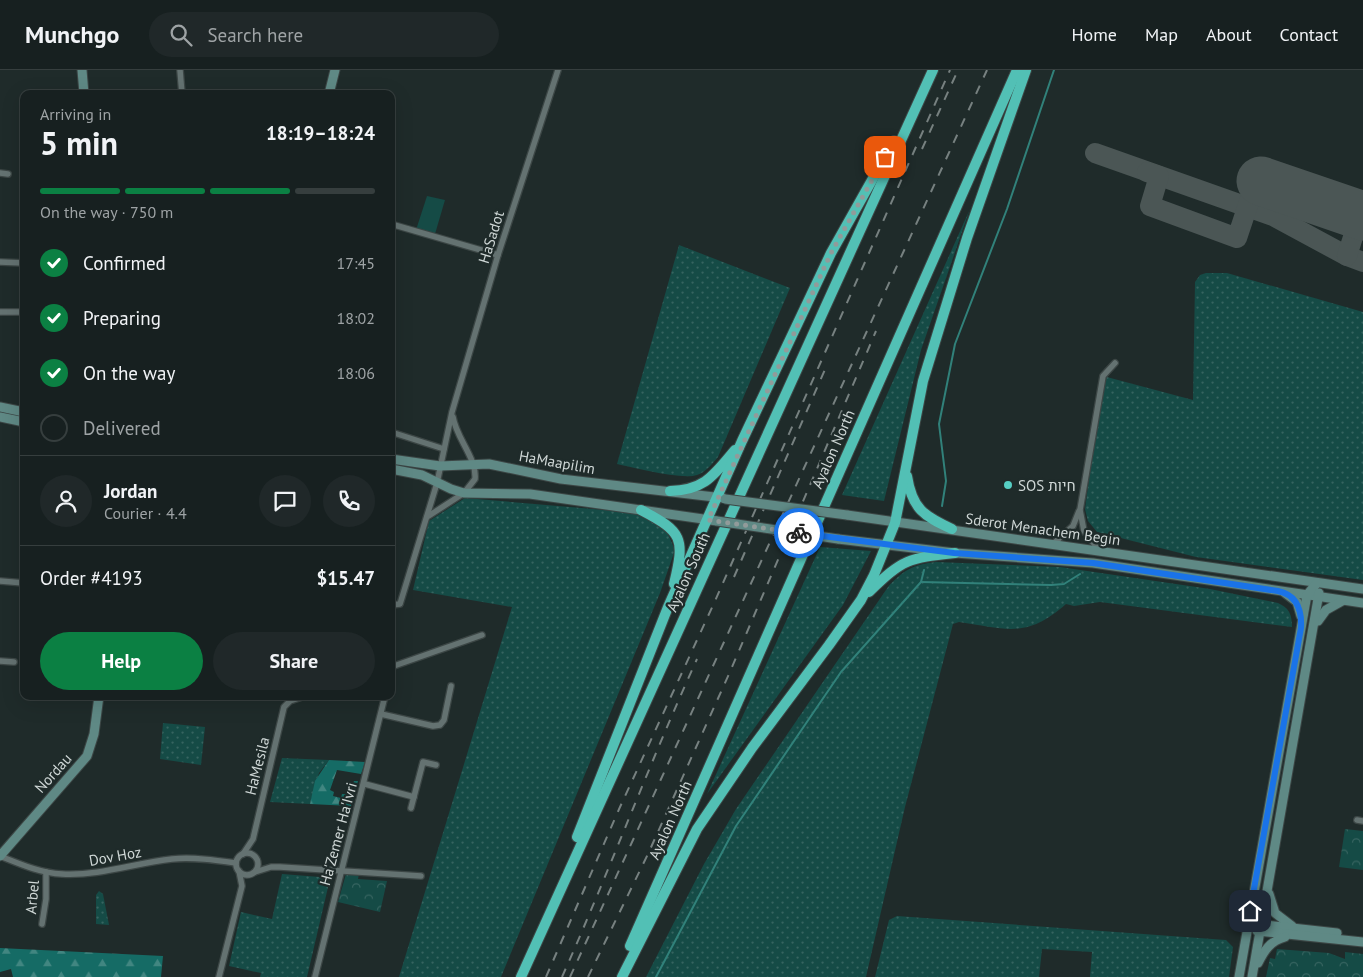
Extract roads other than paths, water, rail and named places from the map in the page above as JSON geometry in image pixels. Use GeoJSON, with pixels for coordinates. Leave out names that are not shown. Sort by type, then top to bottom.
{"type":"FeatureCollection","features":[{"type":"Feature","properties":{"kind":"highway","name":"Ayalon North"},"geometry":{"type":"LineString","coordinates":[[616,977],[1017,70]]}},
{"type":"Feature","properties":{"kind":"highway"},"geometry":{"type":"LineString","coordinates":[[861,600],[887,546],[906,469],[922,381],[967,238],[1026,70]]}},
{"type":"Feature","properties":{"kind":"highway"},"geometry":{"type":"LineString","coordinates":[[528,961],[668,608],[722,498],[742,441],[831,253],[932,74]]}},
{"type":"Feature","properties":{"kind":"highway","name":"Ayalon South"},"geometry":{"type":"LineString","coordinates":[[521,977],[932,74]]}},
{"type":"Feature","properties":{"kind":"highway"},"geometry":{"type":"LineString","coordinates":[[670,491],[692,489],[706,482],[742,441]]}},
{"type":"Feature","properties":{"kind":"highway"},"geometry":{"type":"LineString","coordinates":[[906,469],[909,490],[915,504],[926,516],[952,529]]}},
{"type":"Feature","properties":{"kind":"highway"},"geometry":{"type":"LineString","coordinates":[[642,510],[669,526],[680,543],[679,564],[668,608]]}},
{"type":"Feature","properties":{"kind":"highway"},"geometry":{"type":"LineString","coordinates":[[622,977],[697,829],[752,748],[861,600],[888,574],[904,562],[920,556],[954,553]]}},
{"type":"Feature","properties":{"kind":"main road"},"geometry":{"type":"LineString","coordinates":[[82,70],[84,90]]}},
{"type":"Feature","properties":{"kind":"main road"},"geometry":{"type":"LineString","coordinates":[[329,90],[335,70]]}},
{"type":"Feature","properties":{"kind":"main road"},"geometry":{"type":"LineString","coordinates":[[0,407],[20,411]]}},
{"type":"Feature","properties":{"kind":"main road"},"geometry":{"type":"LineString","coordinates":[[0,417],[20,421]]}},
{"type":"Feature","properties":{"kind":"main road","name":"HaMaapilim"},"geometry":{"type":"LineString","coordinates":[[395,460],[440,466],[472,464],[498,466],[561,479],[722,498]]}},
{"type":"Feature","properties":{"kind":"main road"},"geometry":{"type":"LineString","coordinates":[[395,470],[422,474],[464,493],[530,494],[712,520]]}},
{"type":"Feature","properties":{"kind":"main road","name":"Sderot Menachem Begin"},"geometry":{"type":"LineString","coordinates":[[722,498],[894,523],[952,529],[1363,589]]}},
{"type":"Feature","properties":{"kind":"main road","name":"Sderot Menachem Begin"},"geometry":{"type":"LineString","coordinates":[[712,520],[887,546],[1093,563],[1363,603]]}},
{"type":"Feature","properties":{"kind":"main road"},"geometry":{"type":"LineString","coordinates":[[1239,977],[1307,595],[1317,582]]}},
{"type":"Feature","properties":{"kind":"main road"},"geometry":{"type":"LineString","coordinates":[[1252,976],[1320,597],[1317,582]]}},
{"type":"Feature","properties":{"kind":"main road"},"geometry":{"type":"LineString","coordinates":[[1278,591],[1287,594],[1297,602],[1301,611],[1301,628]]}},
{"type":"Feature","properties":{"kind":"main road"},"geometry":{"type":"LineString","coordinates":[[1314,630],[1326,610],[1337,603],[1346,601]]}},
{"type":"Feature","properties":{"kind":"main road","name":"Nordau"},"geometry":{"type":"LineString","coordinates":[[0,856],[87,756],[94,734],[98,700]]}},
{"type":"Feature","properties":{"kind":"main road"},"geometry":{"type":"LineString","coordinates":[[1268,884],[1270,899],[1276,913],[1284,922],[1297,928]]}},
{"type":"Feature","properties":{"kind":"main road"},"geometry":{"type":"LineString","coordinates":[[1248,925],[1290,936],[1363,942]]}},
{"type":"Feature","properties":{"kind":"main road"},"geometry":{"type":"LineString","coordinates":[[1261,928],[1297,928],[1363,936]]}},
{"type":"Feature","properties":{"kind":"main road"},"geometry":{"type":"LineString","coordinates":[[1252,976],[1266,948],[1278,939],[1290,936]]}},
{"type":"Feature","properties":{"kind":"street"},"geometry":{"type":"LineString","coordinates":[[180,70],[182,90]]}},
{"type":"Feature","properties":{"kind":"street","name":"HaSadot"},"geometry":{"type":"LineString","coordinates":[[395,605],[400,604],[437,482],[452,412],[498,255],[558,70]]}},
{"type":"Feature","properties":{"kind":"street"},"geometry":{"type":"LineString","coordinates":[[0,173],[8,174]]}},
{"type":"Feature","properties":{"kind":"street"},"geometry":{"type":"LineString","coordinates":[[395,225],[498,255]]}},
{"type":"Feature","properties":{"kind":"street"},"geometry":{"type":"LineString","coordinates":[[0,262],[20,263]]}},
{"type":"Feature","properties":{"kind":"street"},"geometry":{"type":"LineString","coordinates":[[0,312],[20,312]]}},
{"type":"Feature","properties":{"kind":"street"},"geometry":{"type":"LineString","coordinates":[[1053,544],[1073,526],[1080,510],[1103,376],[1114,363]]}},
{"type":"Feature","properties":{"kind":"street"},"geometry":{"type":"LineString","coordinates":[[425,520],[430,514],[464,493],[474,479],[472,464],[454,426],[452,412]]}},
{"type":"Feature","properties":{"kind":"street"},"geometry":{"type":"LineString","coordinates":[[395,433],[444,449]]}},
{"type":"Feature","properties":{"kind":"street"},"geometry":{"type":"LineString","coordinates":[[1080,510],[1084,531],[1100,551]]}},
{"type":"Feature","properties":{"kind":"street"},"geometry":{"type":"LineString","coordinates":[[0,581],[20,583]]}},
{"type":"Feature","properties":{"kind":"street"},"geometry":{"type":"LineString","coordinates":[[395,667],[482,635]]}},
{"type":"Feature","properties":{"kind":"street"},"geometry":{"type":"LineString","coordinates":[[0,661],[14,662]]}},
{"type":"Feature","properties":{"kind":"street"},"geometry":{"type":"LineString","coordinates":[[381,714],[433,726],[440,725],[444,720],[451,686]]}},
{"type":"Feature","properties":{"kind":"street","name":"HaMesila"},"geometry":{"type":"LineString","coordinates":[[243,854],[253,839],[284,707],[293,700]]}},
{"type":"Feature","properties":{"kind":"street","name":"Ha'Zemer Ha'Ivri"},"geometry":{"type":"LineString","coordinates":[[315,977],[365,784],[384,700]]}},
{"type":"Feature","properties":{"kind":"street"},"geometry":{"type":"LineString","coordinates":[[411,808],[423,762],[436,765]]}},
{"type":"Feature","properties":{"kind":"street"},"geometry":{"type":"LineString","coordinates":[[365,784],[414,797]]}},
{"type":"Feature","properties":{"kind":"street","name":"HaMesila"},"geometry":{"type":"LineString","coordinates":[[253,839],[256,857]]}},
{"type":"Feature","properties":{"kind":"street"},"geometry":{"type":"LineString","coordinates":[[219,977],[242,886],[236,863],[243,854],[250,853],[280,867]]}},
{"type":"Feature","properties":{"kind":"street","name":"Dov Hoz"},"geometry":{"type":"LineString","coordinates":[[0,856],[46,872],[61,874],[98,873],[171,859],[189,858],[236,863]]}},
{"type":"Feature","properties":{"kind":"street"},"geometry":{"type":"LineString","coordinates":[[242,886],[258,866],[256,857]]}},
{"type":"Feature","properties":{"kind":"street"},"geometry":{"type":"LineString","coordinates":[[239,871],[245,874],[270,867],[280,867],[421,876]]}},
{"type":"Feature","properties":{"kind":"street","name":"Arbel"},"geometry":{"type":"LineString","coordinates":[[42,924],[46,899],[46,872]]}},
{"type":"Feature","properties":{"kind":"waterway"},"geometry":{"type":"LineString","coordinates":[[942,506],[946,481],[939,424],[955,344],[1007,209],[1054,70]]}},
{"type":"Feature","properties":{"kind":"waterway"},"geometry":{"type":"LineString","coordinates":[[656,977],[736,826],[841,672],[921,582],[924,570]]}},
{"type":"Feature","properties":{"kind":"waterway"},"geometry":{"type":"LineString","coordinates":[[921,582],[1051,585],[1064,584],[1080,574]]}},
{"type":"Feature","properties":{"kind":"railway"},"geometry":{"type":"LineString","coordinates":[[546,977],[620,807],[715,601],[950,70]]}},
{"type":"Feature","properties":{"kind":"railway"},"geometry":{"type":"LineString","coordinates":[[922,149],[958,70]]}},
{"type":"Feature","properties":{"kind":"railway"},"geometry":{"type":"LineString","coordinates":[[570,977],[987,70]]}},
{"type":"Feature","properties":{"kind":"railway"},"geometry":{"type":"LineString","coordinates":[[588,977],[648,854],[729,674],[876,331]]}},
{"type":"Feature","properties":{"kind":"railway"},"geometry":{"type":"LineString","coordinates":[[734,577],[827,365]]}},
{"type":"Feature","properties":{"kind":"railway"},"geometry":{"type":"LineString","coordinates":[[562,977],[697,659]]}},
{"type":"Feature","properties":{"kind":"place","name":"SOS חיות"},"geometry":{"type":"Point","coordinates":[1008,485]}}]}
